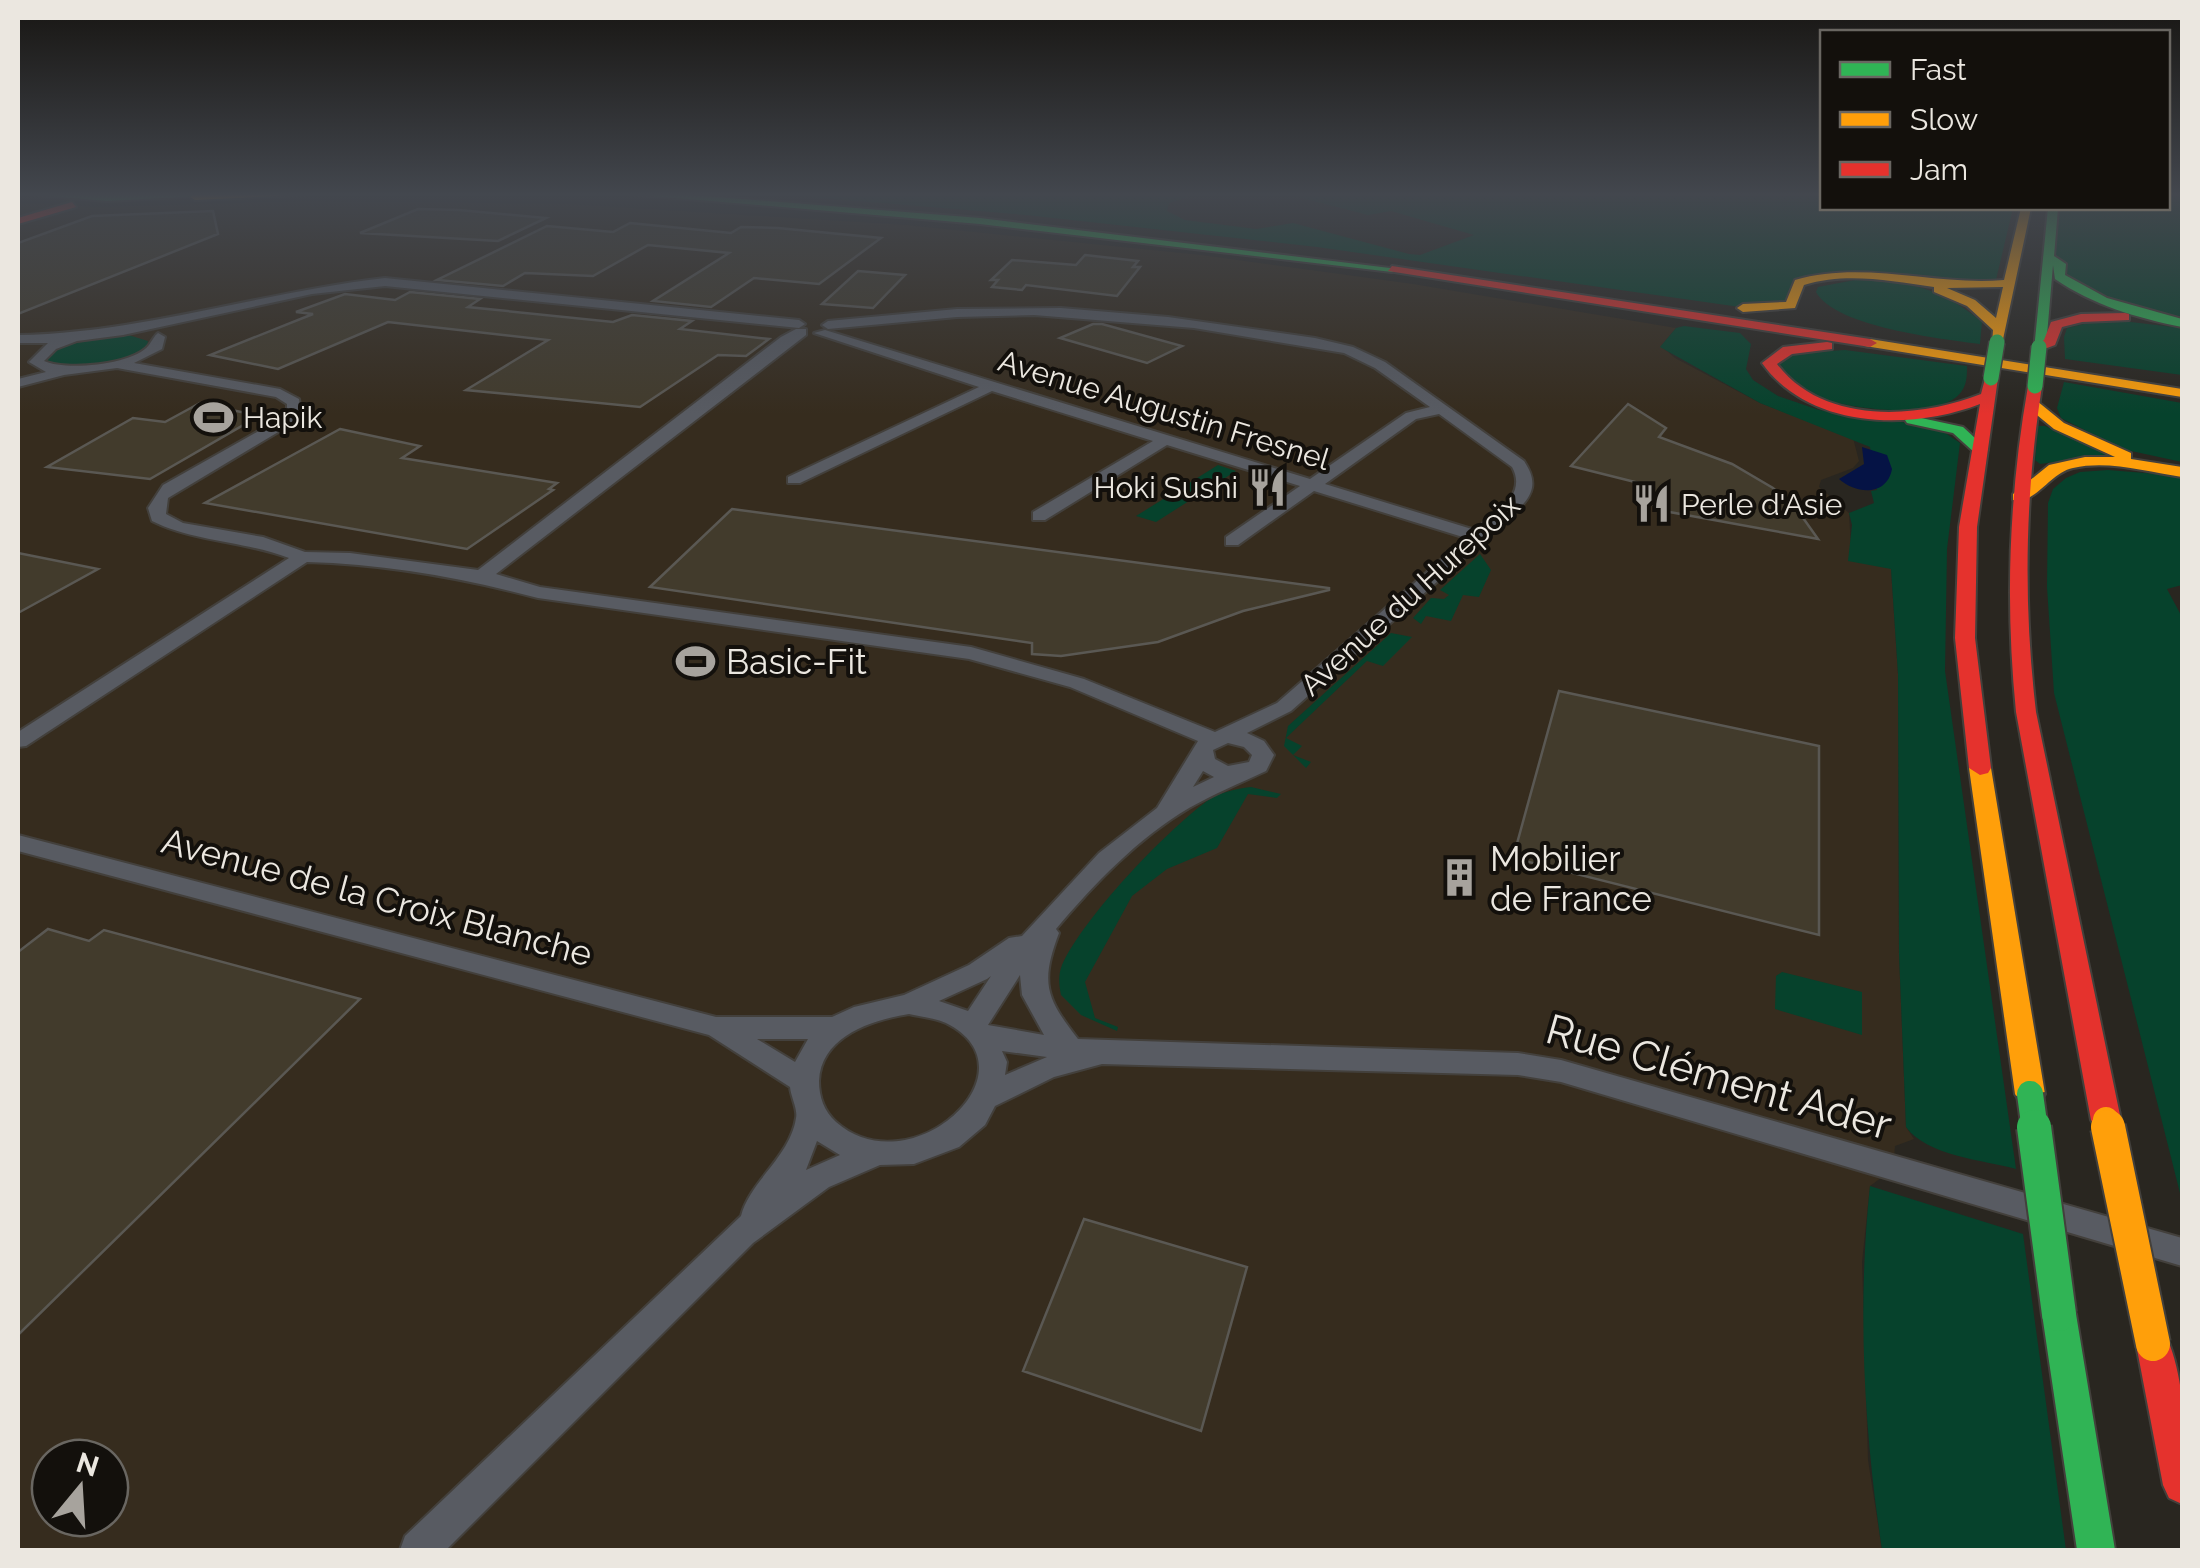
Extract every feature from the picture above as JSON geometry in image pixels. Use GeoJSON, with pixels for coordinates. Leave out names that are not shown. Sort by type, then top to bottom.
{"type":"FeatureCollection","features":[{"type":"Feature","properties":{"kind":"main road"},"geometry":{"type":"LineString","coordinates":[[1375,267],[1938,349],[2182,380]]}},
{"type":"Feature","properties":{"kind":"main road"},"geometry":{"type":"LineString","coordinates":[[1410,267],[1596,291],[2182,393]]}},
{"type":"Feature","properties":{"kind":"main road"},"geometry":{"type":"LineString","coordinates":[[2014,267],[1994,360],[1968,527],[1965,638],[1970,704],[2096,1550]]}},
{"type":"Feature","properties":{"kind":"main road"},"geometry":{"type":"LineString","coordinates":[[2047,267],[2036,376],[2020,466],[2018,648],[2026,712],[2182,1486]]}},
{"type":"Feature","properties":{"kind":"main road"},"geometry":{"type":"LineString","coordinates":[[2060,267],[2059,276],[2079,292],[2182,324]]}},
{"type":"Feature","properties":{"kind":"main road"},"geometry":{"type":"LineString","coordinates":[[1596,291],[1765,309],[1790,306],[1799,283],[1833,275],[1884,276],[1964,287],[2011,283]]}},
{"type":"Feature","properties":{"kind":"main road"},"geometry":{"type":"LineString","coordinates":[[1814,301],[1809,293],[1812,283],[1839,278],[1889,279],[1961,297],[1981,309],[1994,360]]}},
{"type":"Feature","properties":{"kind":"main road"},"geometry":{"type":"LineString","coordinates":[[1656,307],[1732,326],[1758,338],[1762,344],[1758,371],[1784,393],[1836,410],[1947,426],[1964,434],[1980,450]]}},
{"type":"Feature","properties":{"kind":"main road"},"geometry":{"type":"LineString","coordinates":[[1843,317],[1938,349]]}},
{"type":"Feature","properties":{"kind":"main road"},"geometry":{"type":"LineString","coordinates":[[2182,324],[2126,318],[2067,320],[2056,325],[2036,376],[2059,426],[2100,447],[2182,470]]}},
{"type":"Feature","properties":{"kind":"main road"},"geometry":{"type":"LineString","coordinates":[[1938,349],[1812,346],[1790,349],[1769,363],[1778,382],[1792,392],[1870,412],[1933,413],[1994,360]]}},
{"type":"Feature","properties":{"kind":"main road"},"geometry":{"type":"LineString","coordinates":[[2088,378],[2182,401]]}},
{"type":"Feature","properties":{"kind":"main road"},"geometry":{"type":"LineString","coordinates":[[2019,497],[2036,490],[2042,476],[2067,466],[2113,464],[2182,470]]}},
{"type":"Feature","properties":{"kind":"street","name":"Avenue du Hurepoix"},"geometry":{"type":"LineString","coordinates":[[76,338],[312,290],[385,282],[756,317],[816,330],[854,322],[1033,311],[1204,326],[1347,349],[1380,365],[1509,456],[1528,480],[1525,493],[1284,707],[1210,747],[1162,814],[1046,923],[1004,974],[979,1032]]}},
{"type":"Feature","properties":{"kind":"street","name":"Avenue du Hurepoix"},"geometry":{"type":"LineString","coordinates":[[146,362],[158,337],[198,314]]}},
{"type":"Feature","properties":{"kind":"street"},"geometry":{"type":"LineString","coordinates":[[482,576],[816,330]]}},
{"type":"Feature","properties":{"kind":"street","name":"Avenue Augustin Fresnel"},"geometry":{"type":"LineString","coordinates":[[816,330],[1478,536]]}},
{"type":"Feature","properties":{"kind":"street"},"geometry":{"type":"LineString","coordinates":[[109,332],[140,332],[158,337]]}},
{"type":"Feature","properties":{"kind":"street"},"geometry":{"type":"LineString","coordinates":[[18,339],[76,338]]}},
{"type":"Feature","properties":{"kind":"street"},"geometry":{"type":"LineString","coordinates":[[18,375],[36,362],[41,352],[76,338]]}},
{"type":"Feature","properties":{"kind":"street"},"geometry":{"type":"LineString","coordinates":[[36,362],[48,368],[76,370]]}},
{"type":"Feature","properties":{"kind":"street"},"geometry":{"type":"LineString","coordinates":[[18,383],[76,370],[146,362],[280,393],[294,402],[294,412],[286,422],[170,488],[156,503],[158,517],[178,527],[263,542],[303,557],[350,558],[482,576],[538,592],[970,653],[1048,678],[1067,692],[1210,747],[1247,740],[1262,751]]}},
{"type":"Feature","properties":{"kind":"street"},"geometry":{"type":"LineString","coordinates":[[794,480],[993,385]]}},
{"type":"Feature","properties":{"kind":"street"},"geometry":{"type":"LineString","coordinates":[[1232,540],[1411,416],[1442,409]]}},
{"type":"Feature","properties":{"kind":"street"},"geometry":{"type":"LineString","coordinates":[[1039,516],[1167,440]]}},
{"type":"Feature","properties":{"kind":"street"},"geometry":{"type":"LineString","coordinates":[[18,741],[303,557]]}},
{"type":"Feature","properties":{"kind":"street","name":"Avenue du Hurepoix"},"geometry":{"type":"LineString","coordinates":[[1162,814],[1258,766],[1284,707]]}},
{"type":"Feature","properties":{"kind":"street"},"geometry":{"type":"LineString","coordinates":[[1210,747],[1213,769],[1236,774]]}},
{"type":"Feature","properties":{"kind":"street","name":"Avenue de la Croix Blanche"},"geometry":{"type":"LineString","coordinates":[[18,842],[716,1027],[838,1027]]}},
{"type":"Feature","properties":{"kind":"street","name":"Avenue du Hurepoix"},"geometry":{"type":"LineString","coordinates":[[909,1004],[978,972],[1046,923]]}},
{"type":"Feature","properties":{"kind":"street"},"geometry":{"type":"LineString","coordinates":[[1046,923],[1032,964],[1030,985],[1035,1004],[1070,1049]]}},
{"type":"Feature","properties":{"kind":"street"},"geometry":{"type":"LineString","coordinates":[[909,1004],[955,1014],[979,1032],[994,1056],[990,1096],[968,1125],[932,1146],[876,1154],[848,1148],[827,1135],[811,1118],[802,1081],[814,1051],[838,1027],[884,1007],[909,1004]]}},
{"type":"Feature","properties":{"kind":"street","name":"Avenue de la Croix Blanche"},"geometry":{"type":"LineString","coordinates":[[716,1027],[802,1081]]}},
{"type":"Feature","properties":{"kind":"street","name":"Rue Clément Ader"},"geometry":{"type":"LineString","coordinates":[[979,1032],[1101,1054],[1518,1064],[1562,1071],[2182,1252]]}},
{"type":"Feature","properties":{"kind":"street","name":"Rue Clément Ader"},"geometry":{"type":"LineString","coordinates":[[990,1096],[1046,1068],[1101,1054]]}},
{"type":"Feature","properties":{"kind":"street"},"geometry":{"type":"LineString","coordinates":[[742,1233],[795,1161],[811,1118]]}},
{"type":"Feature","properties":{"kind":"street"},"geometry":{"type":"LineString","coordinates":[[419,1550],[742,1233],[818,1178],[876,1154]]}},
{"type":"Feature","properties":{"kind":"shaded area"},"geometry":{"type":"Polygon","coordinates":[[[18,267],[1290,267],[1676,328],[1661,346],[1675,358],[1760,403],[1853,438],[1859,461],[1853,468],[1821,480],[1819,487],[1849,513],[1851,548],[1891,569],[1898,674],[1899,954],[1906,1127],[1914,1139],[1895,1146],[1893,1169],[1870,1186],[1862,1262],[1868,1460],[1882,1550],[18,1550],[18,267]]]}},
{"type":"Feature","properties":{"kind":"shaded area"},"geometry":{"type":"Polygon","coordinates":[[[1862,447],[1887,455],[1892,469],[1878,488],[1862,490],[1839,479],[1864,464],[1862,447]]]}},
{"type":"Feature","properties":{"kind":"green space"},"geometry":{"type":"Polygon","coordinates":[[[1459,267],[1999,267],[1995,284],[1884,276],[1811,278],[1794,301],[1747,308],[1459,267]]]}},
{"type":"Feature","properties":{"kind":"green space"},"geometry":{"type":"Polygon","coordinates":[[[2060,267],[2182,267],[2182,323],[2097,300],[2060,267]]]}},
{"type":"Feature","properties":{"kind":"green space"},"geometry":{"type":"Polygon","coordinates":[[[1855,280],[1908,284],[1952,301],[1982,322],[1980,344],[1866,323],[1827,304],[1816,292],[1818,287],[1855,280]]]}},
{"type":"Feature","properties":{"kind":"green space"},"geometry":{"type":"Polygon","coordinates":[[[2105,319],[2182,328],[2182,375],[2065,359],[2067,328],[2105,319]]]}},
{"type":"Feature","properties":{"kind":"green space"},"geometry":{"type":"Polygon","coordinates":[[[1676,328],[1740,333],[1751,344],[1746,369],[1753,380],[1778,396],[1819,410],[1922,425],[1941,430],[1960,443],[1947,549],[1945,671],[2016,1169],[1941,1151],[1915,1137],[1906,1127],[1899,954],[1898,674],[1891,569],[1848,561],[1852,525],[1849,513],[1874,503],[1871,491],[1877,490],[1870,447],[1760,403],[1660,347],[1676,328]]]}},
{"type":"Feature","properties":{"kind":"green space"},"geometry":{"type":"Polygon","coordinates":[[[125,334],[148,341],[147,346],[125,358],[84,367],[47,360],[61,346],[125,334]]]}},
{"type":"Feature","properties":{"kind":"green space"},"geometry":{"type":"Polygon","coordinates":[[[1845,350],[1967,366],[1965,384],[1952,400],[1933,407],[1884,410],[1812,396],[1794,387],[1778,364],[1798,353],[1845,350]]]}},
{"type":"Feature","properties":{"kind":"green space"},"geometry":{"type":"Polygon","coordinates":[[[2064,382],[2182,403],[2182,462],[2122,449],[2061,418],[2057,408],[2064,382]]]}},
{"type":"Feature","properties":{"kind":"green space"},"geometry":{"type":"Polygon","coordinates":[[[2038,426],[2112,454],[2040,464],[2035,460],[2038,426]]]}},
{"type":"Feature","properties":{"kind":"green space"},"geometry":{"type":"Polygon","coordinates":[[[1218,465],[1236,471],[1156,522],[1136,516],[1218,465]]]}},
{"type":"Feature","properties":{"kind":"green space"},"geometry":{"type":"Polygon","coordinates":[[[2108,470],[2182,476],[2182,585],[2167,589],[2182,617],[2182,1201],[2054,693],[2047,587],[2048,503],[2053,489],[2066,478],[2080,472],[2108,470]]]}},
{"type":"Feature","properties":{"kind":"green space"},"geometry":{"type":"Polygon","coordinates":[[[1480,554],[1491,570],[1479,597],[1463,595],[1451,621],[1426,616],[1421,624],[1413,618],[1431,598],[1444,599],[1449,595],[1440,590],[1480,554]]]}},
{"type":"Feature","properties":{"kind":"green space"},"geometry":{"type":"Polygon","coordinates":[[[1391,633],[1412,637],[1383,666],[1367,661],[1286,738],[1302,746],[1293,755],[1284,746],[1288,726],[1391,633]]]}},
{"type":"Feature","properties":{"kind":"green space"},"geometry":{"type":"Polygon","coordinates":[[[1293,755],[1311,762],[1306,768],[1293,755]]]}},
{"type":"Feature","properties":{"kind":"green space"},"geometry":{"type":"Polygon","coordinates":[[[1251,787],[1281,794],[1277,798],[1248,794],[1217,848],[1167,869],[1132,896],[1085,982],[1095,1018],[1118,1027],[1117,1031],[1081,1015],[1061,995],[1059,976],[1088,924],[1148,854],[1189,815],[1217,795],[1251,787]]]}},
{"type":"Feature","properties":{"kind":"green space"},"geometry":{"type":"Polygon","coordinates":[[[1782,972],[1862,992],[1862,1035],[1775,1009],[1776,976],[1782,972]]]}},
{"type":"Feature","properties":{"kind":"green space"},"geometry":{"type":"Polygon","coordinates":[[[1870,1186],[2023,1234],[2066,1550],[1882,1550],[1864,1369],[1864,1277],[1870,1186]]]}},
{"type":"Feature","properties":{"kind":"building"},"geometry":{"type":"Polygon","coordinates":[[[18,267],[135,267],[18,314],[18,267]]]}},
{"type":"Feature","properties":{"kind":"building"},"geometry":{"type":"Polygon","coordinates":[[[463,267],[609,267],[593,276],[525,273],[503,286],[437,280],[463,267]]]}},
{"type":"Feature","properties":{"kind":"building"},"geometry":{"type":"Polygon","coordinates":[[[707,267],[842,267],[819,284],[754,278],[711,307],[653,301],[707,267]]]}},
{"type":"Feature","properties":{"kind":"building"},"geometry":{"type":"Polygon","coordinates":[[[1004,267],[1140,267],[1117,296],[1026,285],[1022,290],[992,287],[998,280],[991,280],[1004,267]]]}},
{"type":"Feature","properties":{"kind":"building"},"geometry":{"type":"Polygon","coordinates":[[[858,271],[905,275],[873,308],[822,304],[858,271]]]}},
{"type":"Feature","properties":{"kind":"building"},"geometry":{"type":"Polygon","coordinates":[[[410,292],[480,299],[468,307],[613,322],[632,315],[692,321],[680,329],[769,339],[746,356],[718,355],[640,407],[466,390],[548,340],[388,322],[278,369],[210,355],[313,314],[296,312],[345,294],[395,300],[410,292]]]}},
{"type":"Feature","properties":{"kind":"building"},"geometry":{"type":"Polygon","coordinates":[[[1093,324],[1182,346],[1147,363],[1060,338],[1093,324]]]}},
{"type":"Feature","properties":{"kind":"building"},"geometry":{"type":"Polygon","coordinates":[[[200,403],[259,416],[150,479],[47,467],[133,418],[165,422],[200,403]]]}},
{"type":"Feature","properties":{"kind":"building"},"geometry":{"type":"Polygon","coordinates":[[[1628,404],[1666,428],[1659,437],[1732,464],[1773,488],[1796,508],[1818,539],[1664,511],[1647,501],[1647,485],[1571,466],[1628,404]]]}},
{"type":"Feature","properties":{"kind":"building"},"geometry":{"type":"Polygon","coordinates":[[[340,429],[420,446],[402,458],[557,483],[549,489],[553,490],[467,549],[205,503],[340,429]]]}},
{"type":"Feature","properties":{"kind":"building"},"geometry":{"type":"Polygon","coordinates":[[[732,509],[1329,590],[1243,611],[1158,642],[1061,656],[1032,654],[1032,643],[650,587],[732,509]]]}},
{"type":"Feature","properties":{"kind":"building"},"geometry":{"type":"Polygon","coordinates":[[[18,553],[98,569],[18,613],[18,553]]]}},
{"type":"Feature","properties":{"kind":"building"},"geometry":{"type":"Polygon","coordinates":[[[1559,691],[1819,746],[1819,935],[1513,858],[1559,691]]]}},
{"type":"Feature","properties":{"kind":"building"},"geometry":{"type":"Polygon","coordinates":[[[48,929],[89,941],[104,930],[360,999],[18,1335],[18,952],[48,929]]]}},
{"type":"Feature","properties":{"kind":"building"},"geometry":{"type":"Polygon","coordinates":[[[1084,1219],[1247,1267],[1201,1431],[1023,1371],[1084,1219]]]}},
{"type":"Feature","properties":{"kind":"traffic: fast"},"geometry":{"type":"LineString","coordinates":[[1376,267],[1392,269]]}},
{"type":"Feature","properties":{"kind":"traffic: fast"},"geometry":{"type":"LineString","coordinates":[[2039,347],[2047,267]]}},
{"type":"Feature","properties":{"kind":"traffic: fast"},"geometry":{"type":"LineString","coordinates":[[2060,267],[2059,276],[2103,301],[2182,323]]}},
{"type":"Feature","properties":{"kind":"traffic: fast"},"geometry":{"type":"LineString","coordinates":[[1991,378],[1997,341]]}},
{"type":"Feature","properties":{"kind":"traffic: fast"},"geometry":{"type":"LineString","coordinates":[[2035,386],[2039,347]]}},
{"type":"Feature","properties":{"kind":"traffic: fast"},"geometry":{"type":"LineString","coordinates":[[1912,420],[1958,430],[1980,450]]}},
{"type":"Feature","properties":{"kind":"traffic: fast"},"geometry":{"type":"LineString","coordinates":[[2030,1094],[2059,1314]]}},
{"type":"Feature","properties":{"kind":"traffic: fast"},"geometry":{"type":"LineString","coordinates":[[2059,1314],[2096,1550]]}},
{"type":"Feature","properties":{"kind":"traffic: slow"},"geometry":{"type":"LineString","coordinates":[[1997,341],[2013,267]]}},
{"type":"Feature","properties":{"kind":"traffic: slow"},"geometry":{"type":"LineString","coordinates":[[1743,308],[1791,305],[1799,283],[1819,277],[1860,274],[1964,287],[2011,283]]}},
{"type":"Feature","properties":{"kind":"traffic: slow"},"geometry":{"type":"LineString","coordinates":[[1938,289],[1971,303],[2000,329]]}},
{"type":"Feature","properties":{"kind":"traffic: slow"},"geometry":{"type":"LineString","coordinates":[[1870,343],[2182,393]]}},
{"type":"Feature","properties":{"kind":"traffic: slow"},"geometry":{"type":"LineString","coordinates":[[2032,404],[2059,426],[2125,456]]}},
{"type":"Feature","properties":{"kind":"traffic: slow"},"geometry":{"type":"LineString","coordinates":[[2019,497],[2049,471],[2085,461],[2182,472]]}},
{"type":"Feature","properties":{"kind":"traffic: slow"},"geometry":{"type":"LineString","coordinates":[[1980,768],[2030,1094]]}},
{"type":"Feature","properties":{"kind":"traffic: slow"},"geometry":{"type":"LineString","coordinates":[[2106,1120],[2153,1344]]}},
{"type":"Feature","properties":{"kind":"traffic: jam"},"geometry":{"type":"LineString","coordinates":[[1392,269],[1870,343]]}},
{"type":"Feature","properties":{"kind":"traffic: jam"},"geometry":{"type":"LineString","coordinates":[[2039,347],[2050,342],[2056,325],[2081,318],[2125,317]]}},
{"type":"Feature","properties":{"kind":"traffic: jam"},"geometry":{"type":"LineString","coordinates":[[1827,346],[1788,350],[1769,363],[1782,380],[1800,393],[1822,403],[1873,415],[1943,412],[1988,396]]}},
{"type":"Feature","properties":{"kind":"traffic: jam"},"geometry":{"type":"LineString","coordinates":[[1980,768],[1965,638],[1968,527],[1991,378]]}},
{"type":"Feature","properties":{"kind":"traffic: jam"},"geometry":{"type":"LineString","coordinates":[[2035,386],[2023,467],[2018,549],[2022,671],[2026,712],[2106,1120]]}},
{"type":"Feature","properties":{"kind":"traffic: jam"},"geometry":{"type":"LineString","coordinates":[[2153,1344],[2182,1485]]}},
{"type":"Feature","properties":{"kind":"place","name":"Hapik"},"geometry":{"type":"Point","coordinates":[213,417]}},
{"type":"Feature","properties":{"kind":"place","name":"Hoki Sushi"},"geometry":{"type":"Point","coordinates":[1268,487]}},
{"type":"Feature","properties":{"kind":"place","name":"Perle d'Asie"},"geometry":{"type":"Point","coordinates":[1651,504]}},
{"type":"Feature","properties":{"kind":"place","name":"Basic-Fit"},"geometry":{"type":"Point","coordinates":[696,661]}},
{"type":"Feature","properties":{"kind":"place","name":"Mobilier de France"},"geometry":{"type":"Point","coordinates":[1460,878]}}]}
